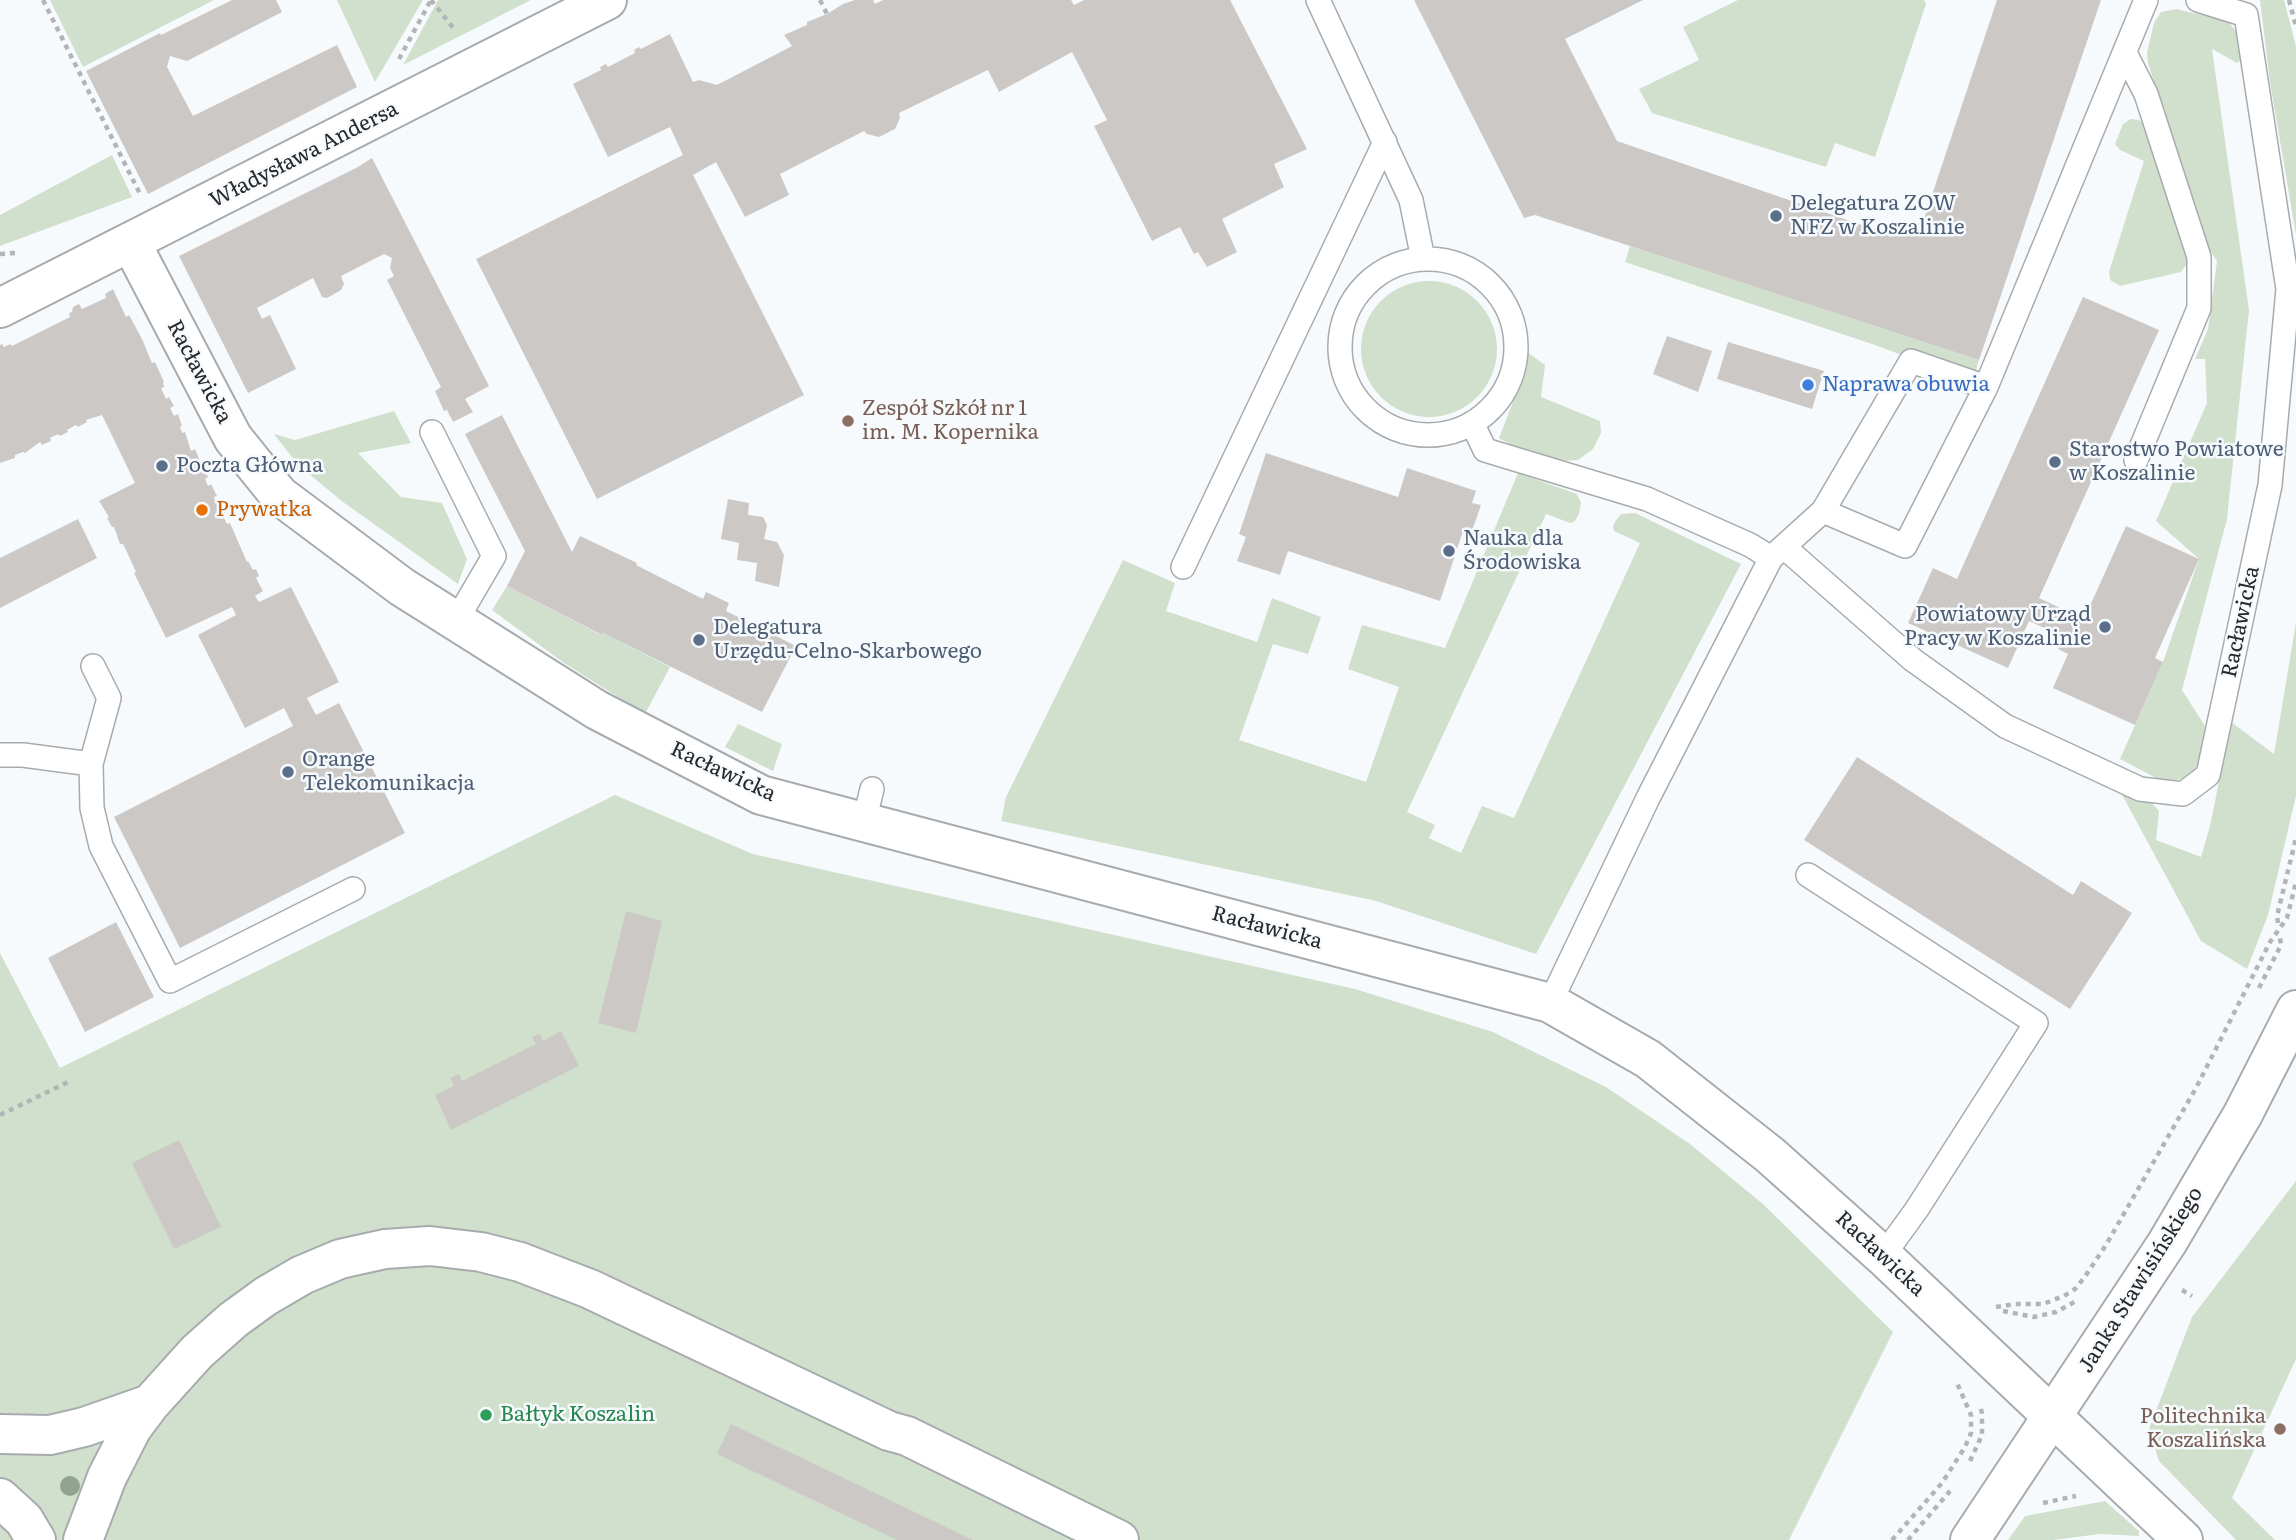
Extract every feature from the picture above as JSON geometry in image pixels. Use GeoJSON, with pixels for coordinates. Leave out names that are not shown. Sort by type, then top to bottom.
{"type":"FeatureCollection","features":[{"type":"Feature","properties":{"kind":"street","name":"Władysława Andersa"},"geometry":{"type":"LineString","coordinates":[[0,308],[607,0]]}},
{"type":"Feature","properties":{"kind":"street","name":"Racławicka"},"geometry":{"type":"LineString","coordinates":[[131,243],[233,438],[279,495],[402,587],[597,710],[761,794],[868,806],[1550,1003],[1648,1059],[1770,1155],[1883,1256],[2183,1540]]}},
{"type":"Feature","properties":{"kind":"street","name":"Janka Stawisińskiego"},"geometry":{"type":"LineString","coordinates":[[1970,1540],[2168,1243],[2243,1114],[2296,1010]]}},
{"type":"Feature","properties":{"kind":"street"},"geometry":{"type":"LineString","coordinates":[[83,1540],[107,1477],[132,1428],[197,1352],[233,1320],[302,1275],[340,1259],[386,1249],[430,1246],[481,1252],[520,1262],[590,1289],[889,1431],[907,1436],[1119,1540]]}},
{"type":"Feature","properties":{"kind":"street"},"geometry":{"type":"LineString","coordinates":[[0,1434],[50,1435],[84,1427],[150,1404]]}},
{"type":"Feature","properties":{"kind":"street"},"geometry":{"type":"LineString","coordinates":[[3,1497],[24,1520],[36,1540]]}},
{"type":"Feature","properties":{"kind":"lane"},"geometry":{"type":"LineString","coordinates":[[1318,0],[1411,200],[1423,259]]}},
{"type":"Feature","properties":{"kind":"lane"},"geometry":{"type":"LineString","coordinates":[[1823,511],[1905,546],[1986,387],[2146,0]]}},
{"type":"Feature","properties":{"kind":"lane","name":"Racławicka"},"geometry":{"type":"LineString","coordinates":[[1778,553],[1913,660],[2005,726],[2140,789],[2183,794],[2208,775],[2270,485],[2288,289],[2246,15],[2198,0]]}},
{"type":"Feature","properties":{"kind":"lane"},"geometry":{"type":"LineString","coordinates":[[2125,53],[2146,94],[2199,257],[2199,308],[2136,460]]}},
{"type":"Feature","properties":{"kind":"lane"},"geometry":{"type":"LineString","coordinates":[[1183,567],[1385,142]]}},
{"type":"Feature","properties":{"kind":"lane"},"geometry":{"type":"LineString","coordinates":[[1423,259],[1447,261],[1469,269],[1489,283],[1504,302],[1513,324],[1516,349],[1513,372],[1490,410],[1472,423],[1452,432],[1430,435],[1408,433],[1387,425],[1368,412],[1354,395],[1344,374],[1339,352],[1341,329],[1349,308],[1361,289],[1379,274],[1399,264],[1423,259]]}},
{"type":"Feature","properties":{"kind":"lane"},"geometry":{"type":"LineString","coordinates":[[1550,1003],[1648,798],[1778,553],[1823,511],[1911,361],[1986,387]]}},
{"type":"Feature","properties":{"kind":"lane"},"geometry":{"type":"LineString","coordinates":[[1472,423],[1485,450],[1647,499],[1750,545],[1778,553]]}},
{"type":"Feature","properties":{"kind":"lane"},"geometry":{"type":"LineString","coordinates":[[432,432],[494,556],[456,621]]}},
{"type":"Feature","properties":{"kind":"lane"},"geometry":{"type":"LineString","coordinates":[[93,666],[109,698],[91,764],[92,808],[101,846],[170,981],[353,889]]}},
{"type":"Feature","properties":{"kind":"lane"},"geometry":{"type":"LineString","coordinates":[[0,755],[23,754],[91,764]]}},
{"type":"Feature","properties":{"kind":"lane"},"geometry":{"type":"LineString","coordinates":[[1808,875],[2036,1023],[1917,1209],[1883,1256]]}},
{"type":"Feature","properties":{"kind":"path"},"geometry":{"type":"LineString","coordinates":[[43,0],[145,204]]}},
{"type":"Feature","properties":{"kind":"path"},"geometry":{"type":"LineString","coordinates":[[393,70],[431,0],[456,32]]}},
{"type":"Feature","properties":{"kind":"path"},"geometry":{"type":"LineString","coordinates":[[820,0],[827,15]]}},
{"type":"Feature","properties":{"kind":"path"},"geometry":{"type":"LineString","coordinates":[[2289,0],[2296,26]]}},
{"type":"Feature","properties":{"kind":"path"},"geometry":{"type":"LineString","coordinates":[[2278,923],[2277,916],[2296,838]]}},
{"type":"Feature","properties":{"kind":"path"},"geometry":{"type":"LineString","coordinates":[[1991,1308],[2015,1304],[2043,1304],[2064,1296],[2084,1278],[2196,1088],[2270,942],[2287,918],[2296,882]]}},
{"type":"Feature","properties":{"kind":"path"},"geometry":{"type":"LineString","coordinates":[[2258,991],[2281,945],[2280,938]]}},
{"type":"Feature","properties":{"kind":"path"},"geometry":{"type":"LineString","coordinates":[[0,1115],[68,1082]]}},
{"type":"Feature","properties":{"kind":"path"},"geometry":{"type":"LineString","coordinates":[[2014,1315],[2046,1315],[2070,1306],[2082,1297]]}},
{"type":"Feature","properties":{"kind":"path"},"geometry":{"type":"LineString","coordinates":[[1892,1540],[1942,1483],[1971,1433],[1971,1415],[1955,1377]]}},
{"type":"Feature","properties":{"kind":"path"},"geometry":{"type":"LineString","coordinates":[[1967,1465],[1982,1435],[1982,1413],[1978,1402]]}},
{"type":"Feature","properties":{"kind":"path"},"geometry":{"type":"LineString","coordinates":[[1908,1540],[1956,1483]]}},
{"type":"Feature","properties":{"kind":"path"},"geometry":{"type":"LineString","coordinates":[[2032,1506],[2083,1494]]}},
{"type":"Feature","properties":{"kind":"green space"},"geometry":{"type":"Polygon","coordinates":[[[50,0],[214,0],[83,67],[50,0]]]}},
{"type":"Feature","properties":{"kind":"green space"},"geometry":{"type":"Polygon","coordinates":[[[337,0],[423,0],[375,82],[337,0]]]}},
{"type":"Feature","properties":{"kind":"green space"},"geometry":{"type":"Polygon","coordinates":[[[438,0],[531,0],[403,65],[438,0]]]}},
{"type":"Feature","properties":{"kind":"green space"},"geometry":{"type":"Polygon","coordinates":[[[1738,0],[1924,0],[1926,4],[1875,157],[1835,143],[1826,167],[1652,113],[1639,89],[1699,60],[1683,27],[1738,0]]]}},
{"type":"Feature","properties":{"kind":"green space"},"geometry":{"type":"Polygon","coordinates":[[[2260,0],[2284,0],[2296,46],[2296,235],[2270,82],[2260,0]]]}},
{"type":"Feature","properties":{"kind":"green space"},"geometry":{"type":"Polygon","coordinates":[[[2176,9],[2228,21],[2238,34],[2243,58],[2237,63],[2212,49],[2249,310],[2227,519],[2182,690],[2205,726],[2203,749],[2195,770],[2182,779],[2170,781],[2156,778],[2120,759],[2163,662],[2199,559],[2156,521],[2207,403],[2205,359],[2195,359],[2208,329],[2217,261],[2205,243],[2148,63],[2147,52],[2154,23],[2161,12],[2176,9]]]}},
{"type":"Feature","properties":{"kind":"green space"},"geometry":{"type":"Polygon","coordinates":[[[2131,119],[2146,125],[2188,262],[2181,272],[2120,286],[2110,280],[2109,272],[2144,161],[2120,150],[2115,144],[2123,124],[2131,119]]]}},
{"type":"Feature","properties":{"kind":"green space"},"geometry":{"type":"Polygon","coordinates":[[[112,155],[132,197],[0,246],[0,215],[112,155]]]}},
{"type":"Feature","properties":{"kind":"green space"},"geometry":{"type":"Polygon","coordinates":[[[1630,246],[1979,360],[1975,374],[1950,373],[1875,345],[1625,262],[1630,246]]]}},
{"type":"Feature","properties":{"kind":"green space"},"geometry":{"type":"Polygon","coordinates":[[[1429,281],[1455,286],[1477,301],[1492,323],[1497,349],[1492,375],[1477,397],[1455,412],[1429,417],[1403,412],[1381,397],[1366,375],[1361,349],[1366,323],[1381,301],[1403,286],[1429,281]]]}},
{"type":"Feature","properties":{"kind":"green space"},"geometry":{"type":"Polygon","coordinates":[[[1527,352],[1545,365],[1541,397],[1600,421],[1601,433],[1593,449],[1578,460],[1561,461],[1513,446],[1499,438],[1518,389],[1527,352]]]}},
{"type":"Feature","properties":{"kind":"green space"},"geometry":{"type":"Polygon","coordinates":[[[394,411],[411,443],[358,453],[401,497],[442,503],[467,559],[458,584],[343,502],[298,465],[274,434],[295,440],[394,411]]]}},
{"type":"Feature","properties":{"kind":"green space"},"geometry":{"type":"Polygon","coordinates":[[[1518,473],[1577,494],[1581,503],[1574,522],[1546,514],[1407,812],[1435,825],[1429,838],[1461,853],[1482,806],[1514,818],[1640,543],[1614,531],[1613,526],[1621,514],[1635,513],[1741,564],[1536,954],[1376,901],[1001,821],[1006,797],[1123,560],[1175,583],[1166,611],[1257,642],[1272,598],[1321,617],[1308,654],[1273,644],[1239,740],[1366,782],[1399,687],[1348,669],[1362,625],[1445,648],[1518,473]]]}},
{"type":"Feature","properties":{"kind":"green space"},"geometry":{"type":"Polygon","coordinates":[[[507,586],[670,667],[645,714],[564,663],[492,610],[507,586]]]}},
{"type":"Feature","properties":{"kind":"green space"},"geometry":{"type":"Polygon","coordinates":[[[2296,622],[2296,796],[2268,915],[2247,969],[2201,941],[2119,789],[2152,803],[2159,811],[2156,840],[2201,857],[2231,722],[2274,754],[2296,622]]]}},
{"type":"Feature","properties":{"kind":"green space"},"geometry":{"type":"Polygon","coordinates":[[[738,724],[782,744],[773,771],[725,747],[738,724]]]}},
{"type":"Feature","properties":{"kind":"green space"},"geometry":{"type":"Polygon","coordinates":[[[615,795],[753,854],[1355,989],[1493,1032],[1606,1087],[1690,1144],[1763,1204],[1893,1332],[1789,1540],[0,1540],[0,953],[60,1068],[615,795]]]}},
{"type":"Feature","properties":{"kind":"green space"},"geometry":{"type":"Polygon","coordinates":[[[2296,1181],[2296,1359],[2232,1498],[2275,1540],[2236,1540],[2159,1461],[2149,1429],[2192,1317],[2296,1181]]]}},
{"type":"Feature","properties":{"kind":"green space"},"geometry":{"type":"Polygon","coordinates":[[[2105,1501],[2139,1531],[2139,1536],[2100,1534],[2053,1540],[2008,1540],[2025,1516],[2105,1501]]]}},
{"type":"Feature","properties":{"kind":"building"},"geometry":{"type":"Polygon","coordinates":[[[232,0],[276,0],[282,12],[187,61],[170,56],[167,67],[193,116],[337,45],[357,87],[148,194],[86,71],[232,0]]]}},
{"type":"Feature","properties":{"kind":"building"},"geometry":{"type":"Polygon","coordinates":[[[855,0],[873,0],[875,4],[883,0],[1071,0],[1074,5],[1084,0],[1230,0],[1307,149],[1274,164],[1284,187],[1222,219],[1237,252],[1207,267],[1198,252],[1194,254],[1180,227],[1152,241],[1094,126],[1107,120],[1072,52],[999,92],[988,70],[899,113],[900,118],[895,129],[879,137],[864,131],[780,174],[789,195],[745,217],[716,162],[693,175],[804,395],[597,499],[476,259],[683,155],[670,127],[608,157],[573,84],[601,70],[600,67],[606,64],[608,67],[635,53],[634,50],[639,47],[641,49],[670,34],[693,82],[699,80],[717,85],[792,46],[784,35],[855,0]]]}},
{"type":"Feature","properties":{"kind":"building"},"geometry":{"type":"Polygon","coordinates":[[[1414,0],[1643,0],[1565,39],[1617,141],[1894,236],[1923,222],[1997,0],[2101,0],[1979,360],[1535,215],[1524,218],[1414,0]]]}},
{"type":"Feature","properties":{"kind":"building"},"geometry":{"type":"Polygon","coordinates":[[[372,158],[489,386],[465,399],[473,412],[453,422],[447,410],[444,411],[435,391],[441,387],[387,280],[394,276],[390,268],[392,258],[384,254],[341,276],[344,284],[341,290],[327,298],[322,297],[313,278],[257,308],[262,319],[270,315],[296,369],[248,393],[179,256],[372,158]]]}},
{"type":"Feature","properties":{"kind":"building"},"geometry":{"type":"Polygon","coordinates":[[[113,289],[126,317],[129,315],[142,339],[152,363],[155,362],[164,382],[164,387],[161,388],[166,399],[169,397],[174,406],[170,408],[174,416],[178,414],[182,433],[185,432],[191,451],[195,449],[200,470],[204,468],[208,486],[211,484],[217,496],[214,497],[216,503],[220,501],[225,513],[222,514],[227,524],[230,523],[247,562],[253,570],[256,569],[259,576],[256,578],[263,591],[255,596],[259,602],[291,587],[339,682],[307,698],[316,715],[339,703],[405,833],[180,948],[114,817],[293,726],[284,708],[245,728],[198,635],[236,615],[232,607],[166,638],[134,573],[136,572],[126,550],[123,544],[120,544],[99,501],[135,483],[102,415],[86,420],[87,422],[78,427],[76,425],[60,436],[58,434],[50,438],[51,441],[42,445],[40,442],[25,453],[0,463],[0,345],[12,346],[70,317],[69,313],[73,307],[79,304],[82,309],[106,298],[105,294],[113,289]]]}},
{"type":"Feature","properties":{"kind":"building","name":"Starostwo Powiatowe w Koszalinie"},"geometry":{"type":"Polygon","coordinates":[[[2083,297],[2159,330],[2039,598],[2084,619],[2126,526],[2199,559],[2155,658],[2163,662],[2135,725],[2053,688],[2068,654],[2058,649],[2063,637],[2029,621],[2008,668],[1908,623],[1933,568],[1957,579],[2083,297]]]}},
{"type":"Feature","properties":{"kind":"building"},"geometry":{"type":"Polygon","coordinates":[[[1667,336],[1712,351],[1698,392],[1653,374],[1667,336]]]}},
{"type":"Feature","properties":{"kind":"building"},"geometry":{"type":"Polygon","coordinates":[[[1728,342],[1824,371],[1812,409],[1717,379],[1728,342]]]}},
{"type":"Feature","properties":{"kind":"building"},"geometry":{"type":"Polygon","coordinates":[[[502,415],[572,552],[580,536],[703,599],[706,592],[729,603],[726,611],[796,646],[762,712],[507,586],[525,551],[465,434],[502,415]]]}},
{"type":"Feature","properties":{"kind":"building"},"geometry":{"type":"Polygon","coordinates":[[[1266,453],[1398,497],[1407,468],[1476,491],[1472,503],[1481,505],[1472,531],[1464,528],[1440,601],[1288,551],[1280,575],[1237,561],[1246,537],[1239,534],[1266,453]]]}},
{"type":"Feature","properties":{"kind":"building"},"geometry":{"type":"Polygon","coordinates":[[[728,499],[749,503],[748,515],[763,517],[767,525],[764,539],[777,542],[784,555],[779,587],[755,581],[757,563],[737,560],[739,543],[721,539],[728,499]]]}},
{"type":"Feature","properties":{"kind":"building"},"geometry":{"type":"Polygon","coordinates":[[[78,519],[97,558],[0,608],[0,558],[78,519]]]}},
{"type":"Feature","properties":{"kind":"building"},"geometry":{"type":"Polygon","coordinates":[[[1857,757],[2073,895],[2081,881],[2132,913],[2070,1009],[1804,840],[1857,757]]]}},
{"type":"Feature","properties":{"kind":"building"},"geometry":{"type":"Polygon","coordinates":[[[626,911],[662,921],[636,1033],[598,1023],[626,911]]]}},
{"type":"Feature","properties":{"kind":"building"},"geometry":{"type":"Polygon","coordinates":[[[116,922],[154,997],[85,1032],[48,958],[116,922]]]}},
{"type":"Feature","properties":{"kind":"building"},"geometry":{"type":"Polygon","coordinates":[[[561,1031],[579,1066],[451,1130],[435,1095],[454,1086],[450,1078],[459,1074],[462,1081],[536,1044],[532,1037],[540,1034],[543,1041],[561,1031]]]}},
{"type":"Feature","properties":{"kind":"building"},"geometry":{"type":"Polygon","coordinates":[[[179,1140],[221,1227],[174,1249],[132,1163],[179,1140]]]}},
{"type":"Feature","properties":{"kind":"building"},"geometry":{"type":"Polygon","coordinates":[[[731,1424],[973,1540],[897,1540],[717,1454],[731,1424]]]}},
{"type":"Feature","properties":{"kind":"place","name":"Delegatura ZOW NFZ w Koszalinie"},"geometry":{"type":"Point","coordinates":[1776,216]}},
{"type":"Feature","properties":{"kind":"place","name":"Naprawa obuwia"},"geometry":{"type":"Point","coordinates":[1808,385]}},
{"type":"Feature","properties":{"kind":"place","name":"Zespół Szkół nr 1 im. M. Kopernika"},"geometry":{"type":"Point","coordinates":[848,421]}},
{"type":"Feature","properties":{"kind":"place","name":"Starostwo Powiatowe w Koszalinie"},"geometry":{"type":"Point","coordinates":[2055,462]}},
{"type":"Feature","properties":{"kind":"place","name":"Poczta Główna"},"geometry":{"type":"Point","coordinates":[162,466]}},
{"type":"Feature","properties":{"kind":"place","name":"Prywatka"},"geometry":{"type":"Point","coordinates":[202,510]}},
{"type":"Feature","properties":{"kind":"place","name":"Nauka dla Środowiska"},"geometry":{"type":"Point","coordinates":[1449,551]}},
{"type":"Feature","properties":{"kind":"place","name":"Powiatowy Urząd Pracy w Koszalinie"},"geometry":{"type":"Point","coordinates":[2105,627]}},
{"type":"Feature","properties":{"kind":"place","name":"Delegatura Urzędu-Celno-Skarbowego"},"geometry":{"type":"Point","coordinates":[699,640]}},
{"type":"Feature","properties":{"kind":"place","name":"Orange Telekomunikacja"},"geometry":{"type":"Point","coordinates":[288,772]}},
{"type":"Feature","properties":{"kind":"place","name":"Bałtyk Koszalin"},"geometry":{"type":"Point","coordinates":[486,1415]}},
{"type":"Feature","properties":{"kind":"place","name":"Politechnika Koszalińska"},"geometry":{"type":"Point","coordinates":[2280,1429]}}]}
